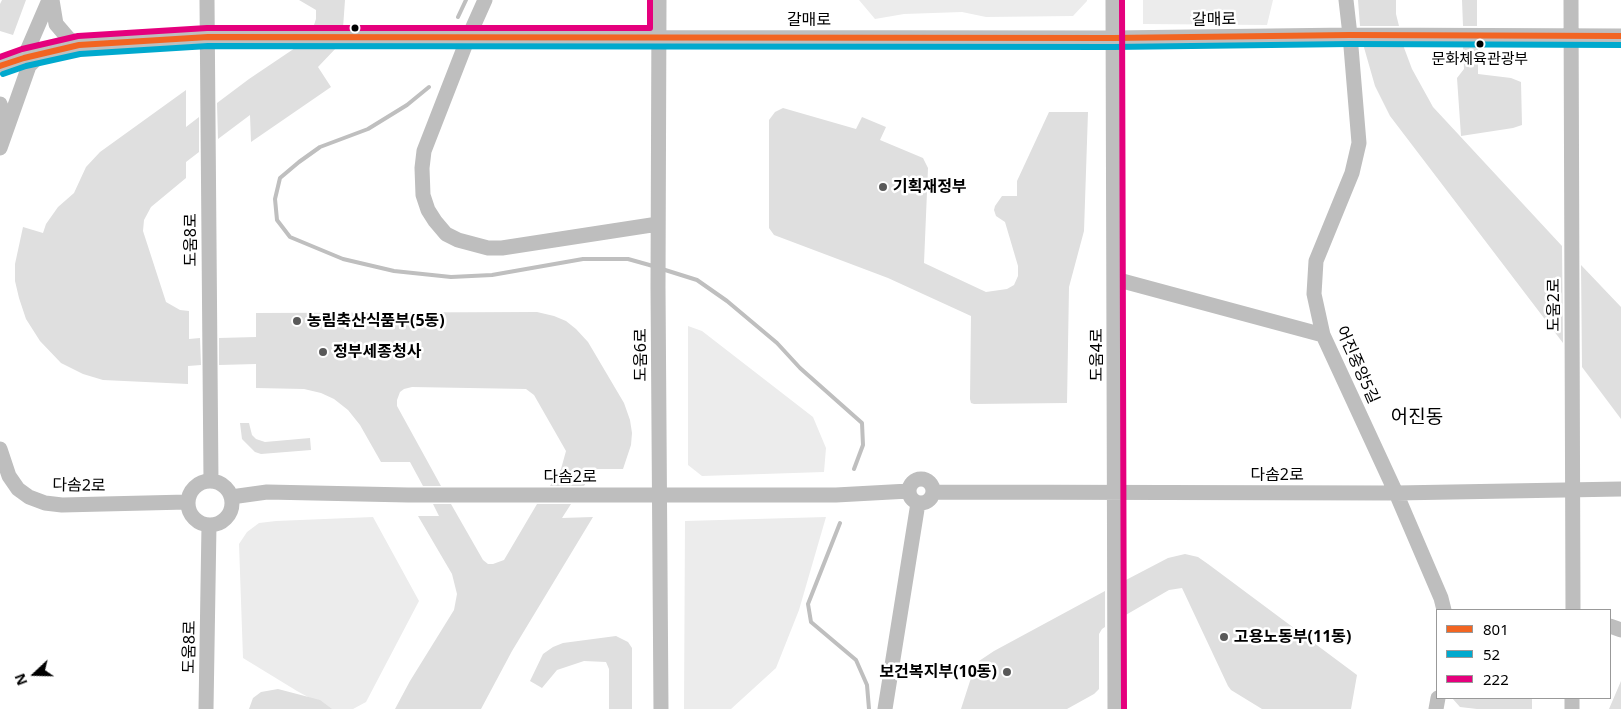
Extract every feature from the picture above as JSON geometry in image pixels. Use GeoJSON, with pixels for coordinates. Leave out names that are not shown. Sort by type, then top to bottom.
{"type":"FeatureCollection","features":[{"type":"Feature","properties":{"kind":"street"},"geometry":{"type":"LineString","coordinates":[[50,0],[56,24],[68,38],[79,45]]}},
{"type":"Feature","properties":{"kind":"street"},"geometry":{"type":"LineString","coordinates":[[24,58],[50,0]]}},
{"type":"Feature","properties":{"kind":"street","name":"도움8로"},"geometry":{"type":"LineString","coordinates":[[207,0],[211,481]]}},
{"type":"Feature","properties":{"kind":"street"},"geometry":{"type":"LineString","coordinates":[[485,0],[468,38],[424,152],[422,168],[423,195],[428,210],[435,221],[446,234],[458,240],[488,248],[502,248],[658,224]]}},
{"type":"Feature","properties":{"kind":"street","name":"도움6로"},"geometry":{"type":"LineString","coordinates":[[659,0],[658,287],[661,709]]}},
{"type":"Feature","properties":{"kind":"street","name":"도움4로"},"geometry":{"type":"LineString","coordinates":[[1113,0],[1115,709]]}},
{"type":"Feature","properties":{"kind":"street","name":"어진중앙5길"},"geometry":{"type":"LineString","coordinates":[[1346,0],[1359,143],[1352,173],[1316,261],[1314,294],[1323,335],[1396,493],[1442,598],[1444,609]]}},
{"type":"Feature","properties":{"kind":"street","name":"도움2로"},"geometry":{"type":"LineString","coordinates":[[1571,0],[1573,609]]}},
{"type":"Feature","properties":{"kind":"street","name":"갈매로"},"geometry":{"type":"LineString","coordinates":[[0,66],[24,58],[79,45],[208,37],[1113,38],[1350,35],[1621,36]]}},
{"type":"Feature","properties":{"kind":"street"},"geometry":{"type":"LineString","coordinates":[[0,148],[29,66],[41,54]]}},
{"type":"Feature","properties":{"kind":"street"},"geometry":{"type":"LineString","coordinates":[[0,104],[6,123],[5,133]]}},
{"type":"Feature","properties":{"kind":"street"},"geometry":{"type":"LineString","coordinates":[[1115,279],[1323,335]]}},
{"type":"Feature","properties":{"kind":"street","name":"다솜2로"},"geometry":{"type":"LineString","coordinates":[[0,449],[9,476],[18,489],[45,503],[62,505],[188,502]]}},
{"type":"Feature","properties":{"kind":"street"},"geometry":{"type":"LineString","coordinates":[[885,709],[913,497],[911,483],[922,478],[932,484],[934,492],[930,500],[926,502],[913,497]]}},
{"type":"Feature","properties":{"kind":"street"},"geometry":{"type":"LineString","coordinates":[[204,481],[221,484],[226,488],[231,497],[232,504],[227,517],[222,522],[209,525],[196,521],[188,509],[189,495],[192,489],[204,481]]}},
{"type":"Feature","properties":{"kind":"street","name":"다솜2로"},"geometry":{"type":"LineString","coordinates":[[934,492],[1396,493],[1621,489]]}},
{"type":"Feature","properties":{"kind":"street","name":"다솜2로"},"geometry":{"type":"LineString","coordinates":[[231,497],[266,492],[408,495],[836,495],[913,497]]}},
{"type":"Feature","properties":{"kind":"street","name":"도움8로"},"geometry":{"type":"LineString","coordinates":[[206,709],[209,525]]}},
{"type":"Feature","properties":{"kind":"shaded area"},"geometry":{"type":"Polygon","coordinates":[[[859,0],[1087,1],[1073,16],[986,17],[962,12],[904,14],[875,19],[859,0]]]}},
{"type":"Feature","properties":{"kind":"shaded area"},"geometry":{"type":"Polygon","coordinates":[[[1143,0],[1273,0],[1267,25],[1143,24],[1143,0]]]}},
{"type":"Feature","properties":{"kind":"shaded area"},"geometry":{"type":"Polygon","coordinates":[[[688,326],[702,331],[813,417],[826,448],[824,472],[702,476],[688,465],[688,326]]]}},
{"type":"Feature","properties":{"kind":"shaded area"},"geometry":{"type":"Polygon","coordinates":[[[373,517],[419,601],[366,702],[353,709],[330,709],[243,658],[239,544],[247,532],[259,523],[373,517]]]}},
{"type":"Feature","properties":{"kind":"shaded area"},"geometry":{"type":"Polygon","coordinates":[[[826,517],[799,610],[776,668],[731,709],[684,709],[685,521],[826,517]]]}},
{"type":"Feature","properties":{"kind":"building"},"geometry":{"type":"Polygon","coordinates":[[[2,0],[26,0],[13,35],[0,31],[0,4],[2,0]]]}},
{"type":"Feature","properties":{"kind":"building"},"geometry":{"type":"Polygon","coordinates":[[[299,0],[345,0],[343,28],[313,28],[316,10],[299,0]]]}},
{"type":"Feature","properties":{"kind":"building"},"geometry":{"type":"Polygon","coordinates":[[[1358,0],[1396,0],[1396,14],[1399,26],[1360,26],[1358,0]]]}},
{"type":"Feature","properties":{"kind":"building"},"geometry":{"type":"Polygon","coordinates":[[[1462,0],[1477,0],[1477,26],[1463,26],[1462,0]]]}},
{"type":"Feature","properties":{"kind":"building"},"geometry":{"type":"Polygon","coordinates":[[[1363,44],[1403,45],[1412,69],[1433,107],[1562,246],[1563,343],[1390,116],[1375,86],[1363,44]]]}},
{"type":"Feature","properties":{"kind":"building"},"geometry":{"type":"Polygon","coordinates":[[[1463,45],[1478,45],[1478,74],[1511,78],[1521,82],[1522,125],[1461,136],[1457,78],[1464,69],[1463,45]]]}},
{"type":"Feature","properties":{"kind":"building"},"geometry":{"type":"Polygon","coordinates":[[[298,46],[337,47],[318,67],[331,87],[251,142],[250,115],[218,139],[217,103],[298,46]]]}},
{"type":"Feature","properties":{"kind":"building"},"geometry":{"type":"Polygon","coordinates":[[[186,90],[186,127],[199,117],[199,152],[186,162],[186,178],[151,207],[144,220],[143,231],[166,302],[180,310],[189,311],[189,339],[200,338],[201,365],[188,366],[188,384],[103,380],[83,374],[61,363],[40,341],[26,319],[15,281],[15,264],[23,227],[43,233],[46,224],[58,207],[74,193],[86,167],[100,152],[186,90]]]}},
{"type":"Feature","properties":{"kind":"building"},"geometry":{"type":"Polygon","coordinates":[[[783,108],[856,129],[862,117],[886,127],[880,140],[923,158],[928,168],[924,263],[986,292],[1007,289],[1014,285],[1018,276],[1018,266],[1005,222],[996,216],[995,206],[1002,196],[1017,196],[1017,181],[1049,112],[1088,112],[1084,231],[1069,287],[1067,403],[971,403],[971,316],[888,278],[774,235],[769,228],[769,120],[775,112],[783,108]]]}},
{"type":"Feature","properties":{"kind":"building"},"geometry":{"type":"Polygon","coordinates":[[[1581,265],[1621,307],[1621,419],[1582,367],[1581,265]]]}},
{"type":"Feature","properties":{"kind":"building"},"geometry":{"type":"Polygon","coordinates":[[[537,312],[566,321],[588,342],[624,403],[630,420],[631,445],[623,469],[595,469],[584,486],[550,486],[561,469],[566,451],[534,395],[526,389],[412,387],[400,392],[397,406],[441,486],[423,486],[410,462],[381,462],[360,425],[348,410],[334,399],[321,393],[304,389],[256,388],[256,364],[219,365],[219,338],[256,337],[256,313],[537,312]]]}},
{"type":"Feature","properties":{"kind":"building"},"geometry":{"type":"Polygon","coordinates":[[[240,423],[249,423],[252,435],[256,439],[265,442],[310,438],[311,450],[261,454],[255,452],[242,439],[240,423]]]}},
{"type":"Feature","properties":{"kind":"building"},"geometry":{"type":"Polygon","coordinates":[[[433,504],[451,504],[483,560],[488,564],[504,560],[537,504],[571,504],[562,518],[593,517],[512,651],[481,709],[395,709],[454,610],[457,594],[452,574],[418,516],[439,516],[433,504]]]}},
{"type":"Feature","properties":{"kind":"building"},"geometry":{"type":"Polygon","coordinates":[[[1185,554],[1198,557],[1208,564],[1357,675],[1351,709],[1262,709],[1231,690],[1182,588],[1169,590],[1124,616],[1124,581],[1168,558],[1185,554]]]}},
{"type":"Feature","properties":{"kind":"building"},"geometry":{"type":"Polygon","coordinates":[[[1105,591],[1105,627],[1099,634],[1099,689],[1094,694],[1067,709],[961,709],[979,661],[1105,591]]]}},
{"type":"Feature","properties":{"kind":"building"},"geometry":{"type":"Polygon","coordinates":[[[616,636],[628,642],[632,648],[632,709],[609,709],[609,669],[606,662],[584,661],[557,670],[542,688],[530,681],[543,654],[553,647],[563,643],[616,636]]]}},
{"type":"Feature","properties":{"kind":"building"},"geometry":{"type":"Polygon","coordinates":[[[1621,681],[1621,709],[1609,709],[1621,681]]]}},
{"type":"Feature","properties":{"kind":"building"},"geometry":{"type":"Polygon","coordinates":[[[278,689],[320,700],[332,709],[249,709],[253,698],[261,692],[278,689]]]}},
{"type":"Feature","properties":{"kind":"building"},"geometry":{"type":"Polygon","coordinates":[[[1453,699],[1532,699],[1532,709],[1477,709],[1460,707],[1453,699]]]}},
{"type":"Feature","properties":{"kind":"waterway"},"geometry":{"type":"LineString","coordinates":[[458,17],[466,0]]}},
{"type":"Feature","properties":{"kind":"waterway"},"geometry":{"type":"LineString","coordinates":[[429,87],[407,105],[368,129],[320,147],[280,178],[275,199],[277,220],[290,237],[343,259],[394,271],[451,277],[492,275],[583,259],[628,259],[653,266]]}},
{"type":"Feature","properties":{"kind":"waterway"},"geometry":{"type":"LineString","coordinates":[[662,269],[697,280],[727,301],[777,343],[800,368],[862,423],[863,445],[854,469]]}},
{"type":"Feature","properties":{"kind":"waterway"},"geometry":{"type":"LineString","coordinates":[[840,523],[808,604],[811,622],[856,660],[867,685],[869,709]]}},
{"type":"Feature","properties":{"kind":"transit line","name":"222"},"geometry":{"type":"LineString","coordinates":[[0,57],[22,49],[78,36],[207,28],[650,28],[650,0]]}},
{"type":"Feature","properties":{"kind":"transit line","name":"222"},"geometry":{"type":"LineString","coordinates":[[1122,0],[1124,709]]}},
{"type":"Feature","properties":{"kind":"transit line","name":"801"},"geometry":{"type":"LineString","coordinates":[[0,66],[24,58],[79,45],[208,37],[1113,38],[1350,35],[1621,36]]}},
{"type":"Feature","properties":{"kind":"transit line","name":"52"},"geometry":{"type":"LineString","coordinates":[[3,74],[26,66],[80,54],[208,46],[1113,47],[1350,44],[1621,45]]}},
{"type":"Feature","properties":{"kind":"place","name":"문화체육관광부"},"geometry":{"type":"Point","coordinates":[1480,44]}},
{"type":"Feature","properties":{"kind":"place","name":"기획재정부"},"geometry":{"type":"Point","coordinates":[883,187]}},
{"type":"Feature","properties":{"kind":"place","name":"농림축산식품부(5동)"},"geometry":{"type":"Point","coordinates":[297,321]}},
{"type":"Feature","properties":{"kind":"place","name":"정부세종청사"},"geometry":{"type":"Point","coordinates":[323,352]}},
{"type":"Feature","properties":{"kind":"place","name":"고용노동부(11동)"},"geometry":{"type":"Point","coordinates":[1224,637]}},
{"type":"Feature","properties":{"kind":"place","name":"보건복지부(10동)"},"geometry":{"type":"Point","coordinates":[1007,672]}},
{"type":"Feature","properties":{"kind":"district","name":"어진동"},"geometry":{"type":"Point","coordinates":[1417,418]}}]}
